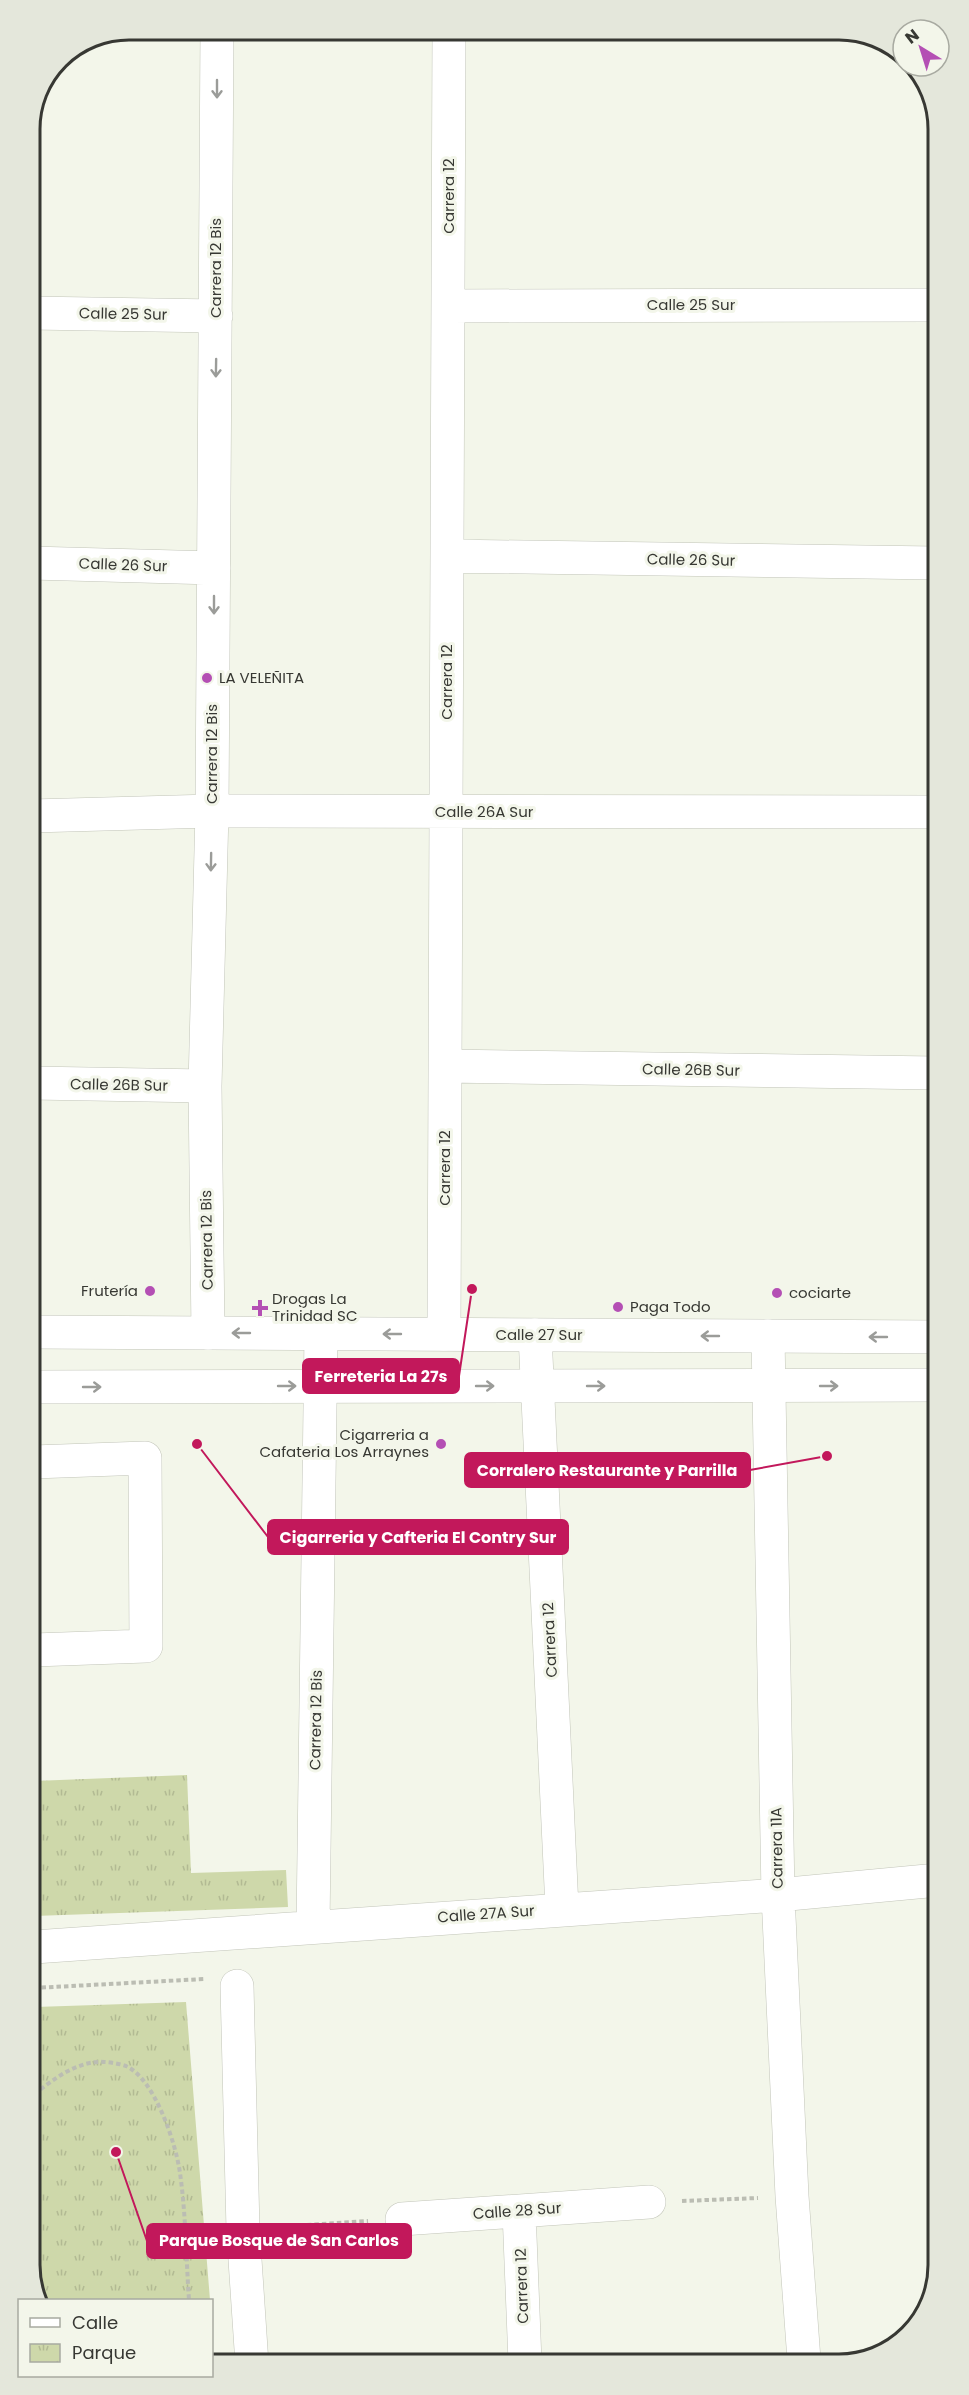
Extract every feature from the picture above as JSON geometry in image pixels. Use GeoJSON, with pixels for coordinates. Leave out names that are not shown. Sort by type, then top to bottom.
{"type":"FeatureCollection","features":[{"type":"Feature","properties":{"kind":"street","name":"Carrera 12 Bis"},"geometry":{"type":"LineString","coordinates":[[208,1333],[205,1086],[212,811],[217,40]]}},
{"type":"Feature","properties":{"kind":"street","name":"Carrera 12"},"geometry":{"type":"LineString","coordinates":[[444,1334],[449,40]]}},
{"type":"Feature","properties":{"kind":"street","name":"Calle 25 Sur"},"geometry":{"type":"LineString","coordinates":[[449,306],[928,305]]}},
{"type":"Feature","properties":{"kind":"street","name":"Calle 25 Sur"},"geometry":{"type":"LineString","coordinates":[[41,313],[216,316]]}},
{"type":"Feature","properties":{"kind":"street","name":"Calle 26 Sur"},"geometry":{"type":"LineString","coordinates":[[448,556],[928,563]]}},
{"type":"Feature","properties":{"kind":"street","name":"Calle 26 Sur"},"geometry":{"type":"LineString","coordinates":[[41,563],[214,568]]}},
{"type":"Feature","properties":{"kind":"street","name":"Calle 26A Sur"},"geometry":{"type":"LineString","coordinates":[[41,816],[212,811],[928,812]]}},
{"type":"Feature","properties":{"kind":"street","name":"Calle 26B Sur"},"geometry":{"type":"LineString","coordinates":[[446,1066],[928,1072]]}},
{"type":"Feature","properties":{"kind":"street","name":"Calle 26B Sur"},"geometry":{"type":"LineString","coordinates":[[41,1083],[205,1086]]}},
{"type":"Feature","properties":{"kind":"street","name":"Calle 27 Sur"},"geometry":{"type":"LineString","coordinates":[[40,1332],[928,1337]]}},
{"type":"Feature","properties":{"kind":"street","name":"Carrera 12 Bis"},"geometry":{"type":"LineString","coordinates":[[313,1926],[321,1334]]}},
{"type":"Feature","properties":{"kind":"street","name":"Carrera 12"},"geometry":{"type":"LineString","coordinates":[[535,1335],[562,1908]]}},
{"type":"Feature","properties":{"kind":"street","name":"Carrera 11A"},"geometry":{"type":"LineString","coordinates":[[768,1336],[771,1386],[778,1895],[792,2196],[804,2354]]}},
{"type":"Feature","properties":{"kind":"street"},"geometry":{"type":"LineString","coordinates":[[40,1387],[928,1385]]}},
{"type":"Feature","properties":{"kind":"street"},"geometry":{"type":"LineString","coordinates":[[40,1462],[145,1458],[146,1646],[40,1650]]}},
{"type":"Feature","properties":{"kind":"street","name":"Calle 27A Sur"},"geometry":{"type":"LineString","coordinates":[[40,1947],[562,1908],[778,1895],[928,1881]]}},
{"type":"Feature","properties":{"kind":"street"},"geometry":{"type":"LineString","coordinates":[[237,1986],[243,2230],[251,2354]]}},
{"type":"Feature","properties":{"kind":"street","name":"Calle 28 Sur"},"geometry":{"type":"LineString","coordinates":[[402,2219],[649,2202]]}},
{"type":"Feature","properties":{"kind":"street","name":"Carrera 12"},"geometry":{"type":"LineString","coordinates":[[519,2211],[525,2354]]}},
{"type":"Feature","properties":{"kind":"path"},"geometry":{"type":"LineString","coordinates":[[40,1988],[204,1978]]}},
{"type":"Feature","properties":{"kind":"path"},"geometry":{"type":"LineString","coordinates":[[40,2090],[55,2078],[82,2066],[102,2062],[127,2067],[148,2086],[166,2118],[180,2171],[189,2299]]}},
{"type":"Feature","properties":{"kind":"path"},"geometry":{"type":"LineString","coordinates":[[649,2202],[792,2196]]}},
{"type":"Feature","properties":{"kind":"path"},"geometry":{"type":"LineString","coordinates":[[243,2230],[402,2219]]}},
{"type":"Feature","properties":{"kind":"green space"},"geometry":{"type":"Polygon","coordinates":[[[187,1775],[191,1873],[286,1870],[288,1907],[40,1916],[40,1781],[187,1775]]]}},
{"type":"Feature","properties":{"kind":"green space"},"geometry":{"type":"Polygon","coordinates":[[[186,2002],[210,2299],[47,2299],[40,2266],[40,2007],[186,2002]]]}},
{"type":"Feature","properties":{"kind":"place","name":"LA VELEÑITA"},"geometry":{"type":"Point","coordinates":[207,678]}},
{"type":"Feature","properties":{"kind":"place","name":"Ferreteria La 27s"},"geometry":{"type":"Point","coordinates":[472,1289]}},
{"type":"Feature","properties":{"kind":"place","name":"Frutería"},"geometry":{"type":"Point","coordinates":[150,1291]}},
{"type":"Feature","properties":{"kind":"place","name":"cociarte"},"geometry":{"type":"Point","coordinates":[777,1293]}},
{"type":"Feature","properties":{"kind":"place","name":"Paga Todo"},"geometry":{"type":"Point","coordinates":[618,1307]}},
{"type":"Feature","properties":{"kind":"place","name":"Drogas La Trinidad SC"},"geometry":{"type":"Point","coordinates":[260,1308]}},
{"type":"Feature","properties":{"kind":"place","name":"Cigarreria y Cafteria El Contry Sur"},"geometry":{"type":"Point","coordinates":[197,1444]}},
{"type":"Feature","properties":{"kind":"place","name":"Cigarreria a Cafateria Los Arraynes"},"geometry":{"type":"Point","coordinates":[441,1444]}},
{"type":"Feature","properties":{"kind":"place","name":"Corralero Restaurante y Parrilla"},"geometry":{"type":"Point","coordinates":[827,1456]}},
{"type":"Feature","properties":{"kind":"place","name":"Parque Bosque de San Carlos"},"geometry":{"type":"Point","coordinates":[116,2152]}}]}
